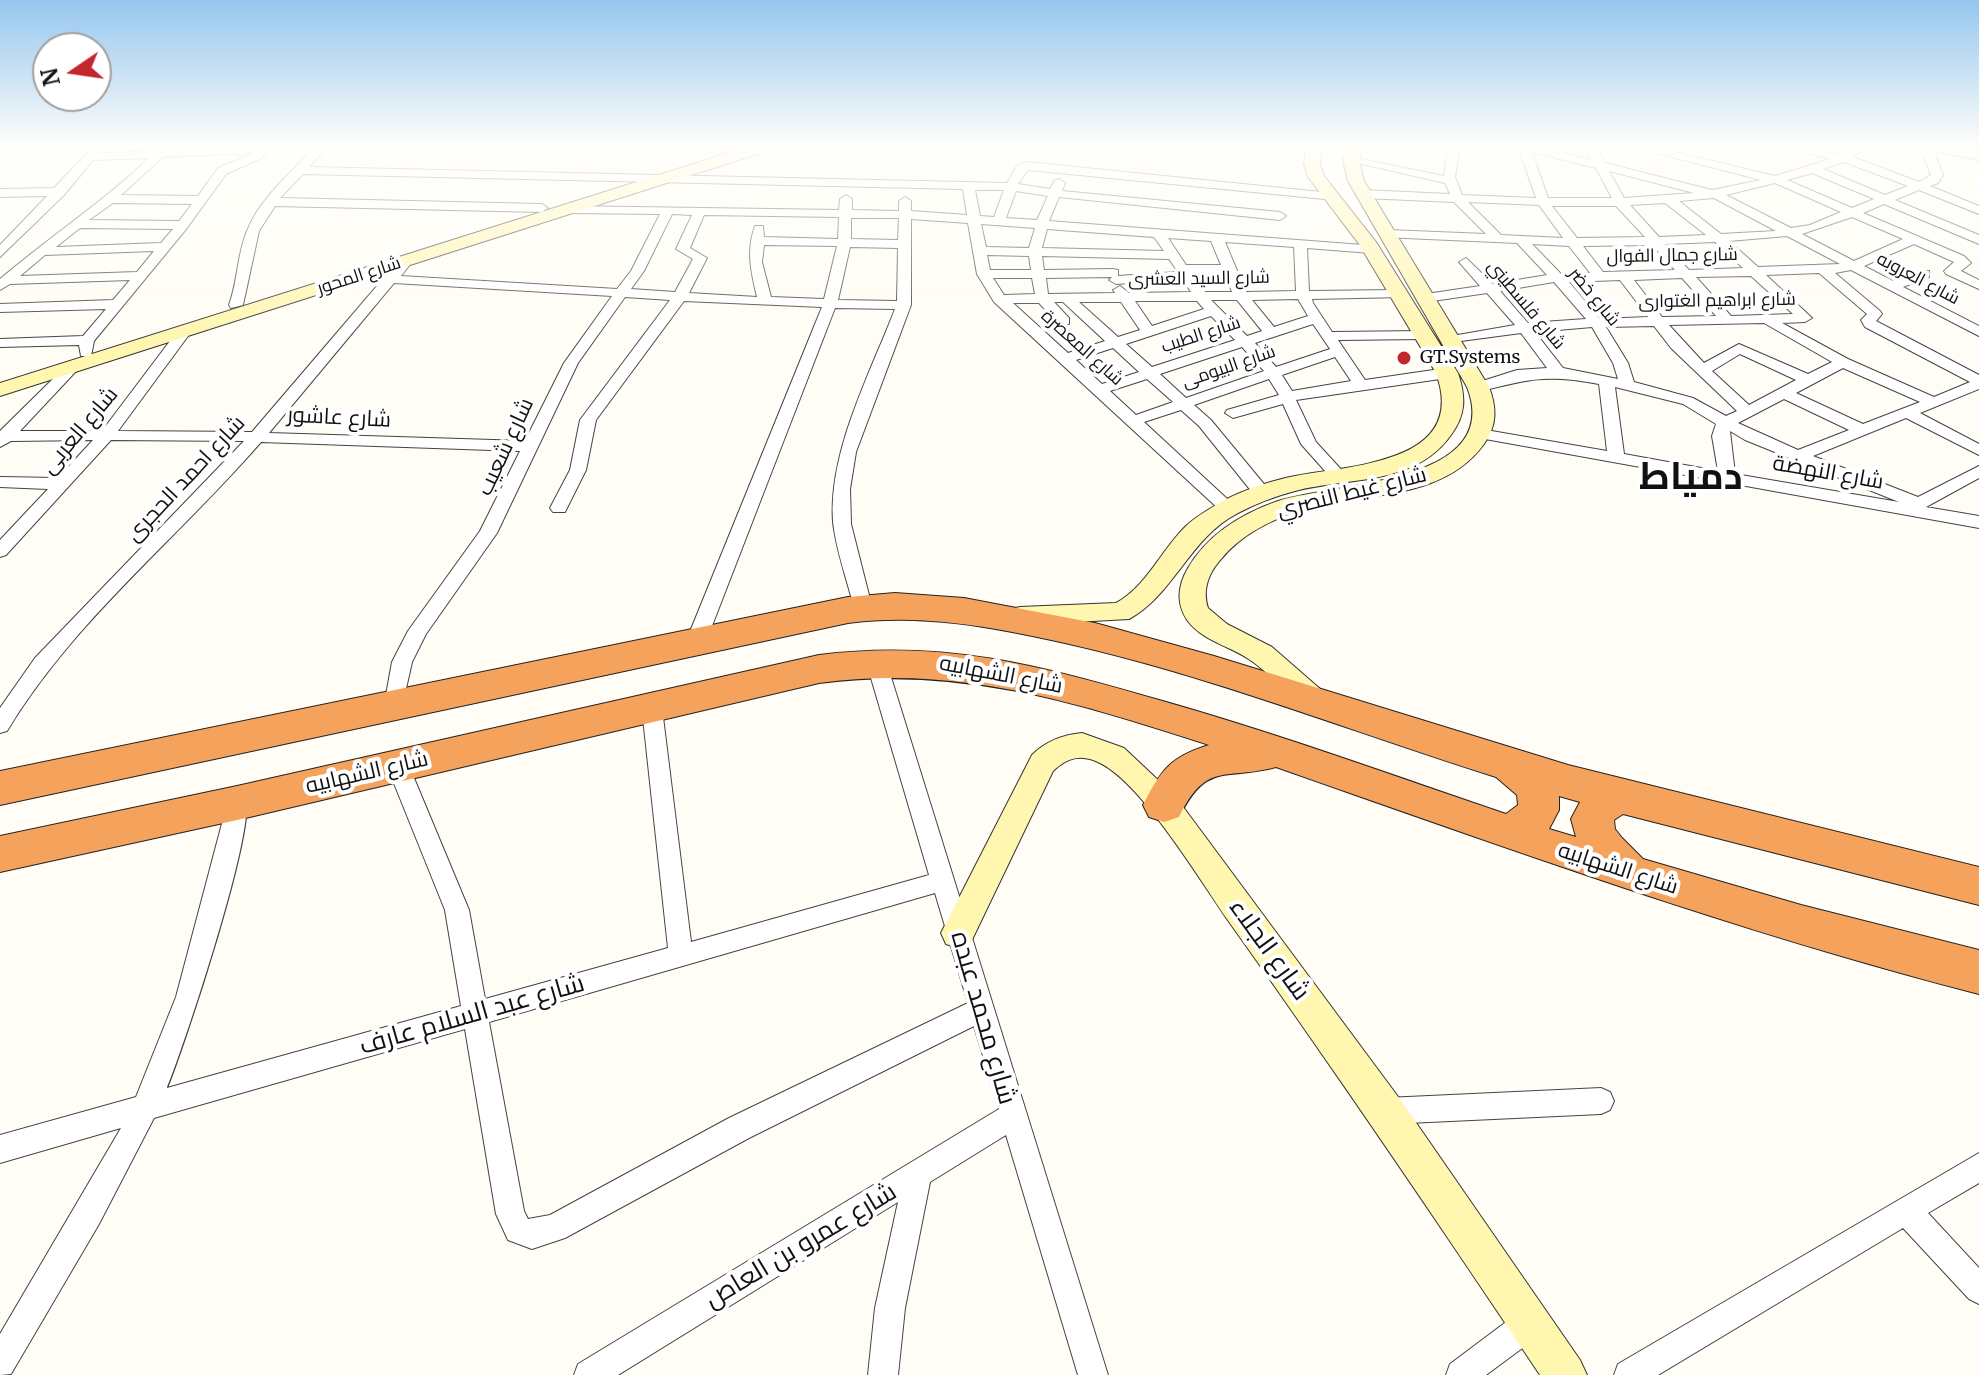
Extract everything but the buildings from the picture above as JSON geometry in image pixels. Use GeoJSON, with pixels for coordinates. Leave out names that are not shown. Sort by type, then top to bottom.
{"type":"FeatureCollection","features":[{"type":"Feature","properties":{"kind":"highway"},"geometry":{"type":"LineString","coordinates":[[0,788],[863,607],[926,604],[1003,616],[1167,653],[1511,766],[1979,886]]}},
{"type":"Feature","properties":{"kind":"highway"},"geometry":{"type":"LineString","coordinates":[[743,634],[744,646],[751,658],[787,676]]}},
{"type":"Feature","properties":{"kind":"highway","name":"شارع الشهابيه"},"geometry":{"type":"LineString","coordinates":[[0,854],[237,803],[787,676],[876,661],[955,663],[1010,673],[1229,733],[1633,874],[1808,927],[1979,972]]}},
{"type":"Feature","properties":{"kind":"highway"},"geometry":{"type":"LineString","coordinates":[[1164,805],[1175,781],[1197,765],[1215,759],[1286,752]]}},
{"type":"Feature","properties":{"kind":"highway"},"geometry":{"type":"LineString","coordinates":[[1509,833],[1537,817],[1540,804],[1536,789],[1526,775],[1511,766]]}},
{"type":"Feature","properties":{"kind":"highway"},"geometry":{"type":"LineString","coordinates":[[1623,797],[1608,800],[1597,807],[1592,818],[1593,832],[1601,846],[1633,874]]}},
{"type":"Feature","properties":{"kind":"main road","name":"شارع المحور"},"geometry":{"type":"LineString","coordinates":[[0,390],[82,353],[236,305],[391,267],[534,211]]}},
{"type":"Feature","properties":{"kind":"main road","name":"شارع المحور"},"geometry":{"type":"LineString","coordinates":[[82,353],[184,332],[563,211]]}},
{"type":"Feature","properties":{"kind":"main road","name":"شارع غيط النصري"},"geometry":{"type":"LineString","coordinates":[[1192,597],[1198,574],[1211,554],[1229,537],[1250,524],[1298,503],[1385,490],[1422,479],[1451,463],[1480,434],[1486,411],[1478,387],[1426,298],[1380,241],[1347,211]]}},
{"type":"Feature","properties":{"kind":"main road","name":"شارع غيط النصري"},"geometry":{"type":"LineString","coordinates":[[1003,616],[1120,612],[1130,607],[1151,585],[1181,545],[1228,508],[1291,484],[1363,474],[1404,462],[1434,443],[1444,432],[1454,411],[1454,392],[1447,373],[1399,294],[1380,241],[1364,211]]}},
{"type":"Feature","properties":{"kind":"main road","name":"شارع المحور"},"geometry":{"type":"LineString","coordinates":[[0,379],[43,371]]}},
{"type":"Feature","properties":{"kind":"main road"},"geometry":{"type":"LineString","coordinates":[[1151,585],[1155,594],[1166,600],[1180,601],[1192,597],[1193,608],[1210,627],[1262,654],[1317,703]]}},
{"type":"Feature","properties":{"kind":"main road","name":"شارع الجلاء"},"geometry":{"type":"LineString","coordinates":[[958,933],[1042,763],[1054,752],[1082,745],[1114,756],[1164,805],[1386,1111],[1565,1375]]}},
{"type":"Feature","properties":{"kind":"street"},"geometry":{"type":"LineString","coordinates":[[0,253],[42,211]]}},
{"type":"Feature","properties":{"kind":"street"},"geometry":{"type":"LineString","coordinates":[[3,283],[39,251],[95,211]]}},
{"type":"Feature","properties":{"kind":"street"},"geometry":{"type":"LineString","coordinates":[[2,438],[82,353],[117,304],[194,211]]}},
{"type":"Feature","properties":{"kind":"street"},"geometry":{"type":"LineString","coordinates":[[236,305],[247,274],[252,234],[267,211]]}},
{"type":"Feature","properties":{"kind":"street","name":"شارع شعيب"},"geometry":{"type":"LineString","coordinates":[[394,706],[399,673],[412,641],[488,533],[571,363],[645,257],[667,211]]}},
{"type":"Feature","properties":{"kind":"street"},"geometry":{"type":"LineString","coordinates":[[559,508],[578,470],[588,420],[679,298],[700,258],[683,249],[700,211]]}},
{"type":"Feature","properties":{"kind":"street"},"geometry":{"type":"LineString","coordinates":[[711,211],[904,214],[1301,243],[1719,239],[1791,233],[1861,211]]}},
{"type":"Feature","properties":{"kind":"street","name":"شارع المعصرة"},"geometry":{"type":"LineString","coordinates":[[971,211],[984,274],[999,299],[1228,508]]}},
{"type":"Feature","properties":{"kind":"street"},"geometry":{"type":"LineString","coordinates":[[999,221],[1002,211]]}},
{"type":"Feature","properties":{"kind":"street"},"geometry":{"type":"LineString","coordinates":[[1047,211],[1035,252],[1038,274],[1042,298],[1064,321]]}},
{"type":"Feature","properties":{"kind":"street"},"geometry":{"type":"LineString","coordinates":[[1074,226],[1080,211]]}},
{"type":"Feature","properties":{"kind":"street"},"geometry":{"type":"LineString","coordinates":[[1149,211],[1151,232],[1172,255],[1200,297],[1247,341],[1274,373],[1309,444],[1340,477]]}},
{"type":"Feature","properties":{"kind":"street"},"geometry":{"type":"LineString","coordinates":[[1228,211],[1280,216]]}},
{"type":"Feature","properties":{"kind":"street"},"geometry":{"type":"LineString","coordinates":[[1279,211],[1285,242]]}},
{"type":"Feature","properties":{"kind":"street"},"geometry":{"type":"LineString","coordinates":[[1471,211],[1498,239]]}},
{"type":"Feature","properties":{"kind":"street"},"geometry":{"type":"LineString","coordinates":[[1549,211],[1598,275]]}},
{"type":"Feature","properties":{"kind":"street"},"geometry":{"type":"LineString","coordinates":[[1628,211],[1727,320]]}},
{"type":"Feature","properties":{"kind":"street","name":"شارع ابراهيم الغتوارى"},"geometry":{"type":"LineString","coordinates":[[1451,340],[1525,328],[1594,323],[1805,318],[1758,273],[1684,211]]}},
{"type":"Feature","properties":{"kind":"street","name":"شارع العروبه"},"geometry":{"type":"LineString","coordinates":[[1749,211],[1979,332]]}},
{"type":"Feature","properties":{"kind":"street"},"geometry":{"type":"LineString","coordinates":[[1852,211],[1962,260],[1964,263],[1951,271],[1979,285]]}},
{"type":"Feature","properties":{"kind":"street"},"geometry":{"type":"LineString","coordinates":[[1915,211],[1979,240]]}},
{"type":"Feature","properties":{"kind":"street"},"geometry":{"type":"LineString","coordinates":[[764,212],[756,241],[755,262],[766,303]]}},
{"type":"Feature","properties":{"kind":"street"},"geometry":{"type":"LineString","coordinates":[[1237,212],[1240,239]]}},
{"type":"Feature","properties":{"kind":"street"},"geometry":{"type":"LineString","coordinates":[[695,644],[830,304],[844,243],[844,213]]}},
{"type":"Feature","properties":{"kind":"street"},"geometry":{"type":"LineString","coordinates":[[863,607],[842,524],[842,489],[848,452],[904,305],[904,214]]}},
{"type":"Feature","properties":{"kind":"street"},"geometry":{"type":"LineString","coordinates":[[75,224],[183,225]]}},
{"type":"Feature","properties":{"kind":"street"},"geometry":{"type":"LineString","coordinates":[[1093,228],[1124,298],[1149,332]]}},
{"type":"Feature","properties":{"kind":"street"},"geometry":{"type":"LineString","coordinates":[[0,237],[17,237]]}},
{"type":"Feature","properties":{"kind":"street"},"geometry":{"type":"LineString","coordinates":[[1216,237],[1238,290],[1271,333]]}},
{"type":"Feature","properties":{"kind":"street","name":"شارع جمال الفوال"},"geometry":{"type":"LineString","coordinates":[[1426,298],[1489,286],[1598,275],[1823,270],[1853,266],[1874,254],[1915,239]]}},
{"type":"Feature","properties":{"kind":"street","name":"شارع خضر"},"geometry":{"type":"LineString","coordinates":[[1521,240],[1594,323],[1621,362],[1627,384]]}},
{"type":"Feature","properties":{"kind":"street"},"geometry":{"type":"LineString","coordinates":[[756,241],[906,244]]}},
{"type":"Feature","properties":{"kind":"street"},"geometry":{"type":"LineString","coordinates":[[1301,243],[1301,289],[1316,318],[1361,385]]}},
{"type":"Feature","properties":{"kind":"street"},"geometry":{"type":"LineString","coordinates":[[39,251],[164,247]]}},
{"type":"Feature","properties":{"kind":"street"},"geometry":{"type":"LineString","coordinates":[[979,251],[1172,255]]}},
{"type":"Feature","properties":{"kind":"street"},"geometry":{"type":"LineString","coordinates":[[1078,253],[1092,298]]}},
{"type":"Feature","properties":{"kind":"street","name":"شارع فلسطيني"},"geometry":{"type":"LineString","coordinates":[[1466,262],[1525,328],[1558,372]]}},
{"type":"Feature","properties":{"kind":"street"},"geometry":{"type":"LineString","coordinates":[[391,267],[679,298],[904,305]]}},
{"type":"Feature","properties":{"kind":"street","name":"شارع احمد الحجرى"},"geometry":{"type":"LineString","coordinates":[[0,725],[35,671],[71,630],[166,535],[257,437],[391,267]]}},
{"type":"Feature","properties":{"kind":"street"},"geometry":{"type":"LineString","coordinates":[[984,274],[1085,273],[1114,277],[1230,269]]}},
{"type":"Feature","properties":{"kind":"street"},"geometry":{"type":"LineString","coordinates":[[1823,270],[1875,314],[1868,320],[1870,324],[1977,385]]}},
{"type":"Feature","properties":{"kind":"street"},"geometry":{"type":"LineString","coordinates":[[1893,286],[1924,274]]}},
{"type":"Feature","properties":{"kind":"street"},"geometry":{"type":"LineString","coordinates":[[3,283],[141,276]]}},
{"type":"Feature","properties":{"kind":"street"},"geometry":{"type":"LineString","coordinates":[[1624,276],[1656,320],[1702,371],[1746,411]]}},
{"type":"Feature","properties":{"kind":"street","name":"شارع السيد العشرى"},"geometry":{"type":"LineString","coordinates":[[999,299],[1200,297],[1238,290],[1301,289],[1399,294]]}},
{"type":"Feature","properties":{"kind":"street"},"geometry":{"type":"LineString","coordinates":[[1066,298],[1183,403],[1222,442],[1262,493]]}},
{"type":"Feature","properties":{"kind":"street"},"geometry":{"type":"LineString","coordinates":[[0,308],[117,304]]}},
{"type":"Feature","properties":{"kind":"street"},"geometry":{"type":"LineString","coordinates":[[1064,359],[1213,311]]}},
{"type":"Feature","properties":{"kind":"street"},"geometry":{"type":"LineString","coordinates":[[1033,331],[1084,315]]}},
{"type":"Feature","properties":{"kind":"street","name":"شارع الطيب"},"geometry":{"type":"LineString","coordinates":[[1098,390],[1316,318]]}},
{"type":"Feature","properties":{"kind":"street"},"geometry":{"type":"LineString","coordinates":[[1767,321],[1843,362],[1931,401]]}},
{"type":"Feature","properties":{"kind":"street","name":"شارع العربى"},"geometry":{"type":"LineString","coordinates":[[0,551],[107,435],[184,332]]}},
{"type":"Feature","properties":{"kind":"street"},"geometry":{"type":"LineString","coordinates":[[1328,336],[1424,335]]}},
{"type":"Feature","properties":{"kind":"street"},"geometry":{"type":"LineString","coordinates":[[0,343],[82,353]]}},
{"type":"Feature","properties":{"kind":"street"},"geometry":{"type":"LineString","coordinates":[[1702,371],[1739,348],[1808,380]]}},
{"type":"Feature","properties":{"kind":"street","name":"شارع البيومى"},"geometry":{"type":"LineString","coordinates":[[1132,421],[1338,351]]}},
{"type":"Feature","properties":{"kind":"street"},"geometry":{"type":"LineString","coordinates":[[1727,477],[1720,436],[1724,424],[1843,362]]}},
{"type":"Feature","properties":{"kind":"street"},"geometry":{"type":"LineString","coordinates":[[1478,387],[1517,375],[1558,372],[1627,384],[1688,401],[1724,424],[1950,517]]}},
{"type":"Feature","properties":{"kind":"street"},"geometry":{"type":"LineString","coordinates":[[1233,413],[1287,396],[1447,373]]}},
{"type":"Feature","properties":{"kind":"street"},"geometry":{"type":"LineString","coordinates":[[1606,379],[1616,458]]}},
{"type":"Feature","properties":{"kind":"street"},"geometry":{"type":"LineString","coordinates":[[1800,455],[1977,385]]}},
{"type":"Feature","properties":{"kind":"street"},"geometry":{"type":"LineString","coordinates":[[1784,393],[1860,429]]}},
{"type":"Feature","properties":{"kind":"street"},"geometry":{"type":"LineString","coordinates":[[1906,412],[1979,450]]}},
{"type":"Feature","properties":{"kind":"street","name":"شارع النهضة"},"geometry":{"type":"LineString","coordinates":[[1480,434],[1979,522]]}},
{"type":"Feature","properties":{"kind":"street","name":"شارع عاشور"},"geometry":{"type":"LineString","coordinates":[[2,438],[107,435],[257,437],[531,446]]}},
{"type":"Feature","properties":{"kind":"street"},"geometry":{"type":"LineString","coordinates":[[1919,504],[1979,471]]}},
{"type":"Feature","properties":{"kind":"street"},"geometry":{"type":"LineString","coordinates":[[0,482],[64,484]]}},
{"type":"Feature","properties":{"kind":"street","name":"شارع محمد عبده"},"geometry":{"type":"LineString","coordinates":[[876,661],[1093,1375]]}},
{"type":"Feature","properties":{"kind":"street"},"geometry":{"type":"LineString","coordinates":[[652,709],[681,956]]}},
{"type":"Feature","properties":{"kind":"street"},"geometry":{"type":"LineString","coordinates":[[398,766],[457,910],[510,1214],[518,1230],[532,1235],[555,1228],[739,1128],[980,1010]]}},
{"type":"Feature","properties":{"kind":"street"},"geometry":{"type":"LineString","coordinates":[[0,1363],[145,1107],[166,1060],[190,991],[217,895],[237,803]]}},
{"type":"Feature","properties":{"kind":"street","name":"شارع عبد السلام عارف"},"geometry":{"type":"LineString","coordinates":[[0,1149],[943,881]]}},
{"type":"Feature","properties":{"kind":"street"},"geometry":{"type":"LineString","coordinates":[[1386,1111],[1601,1101]]}},
{"type":"Feature","properties":{"kind":"street","name":"شارع عمرو بن العاص"},"geometry":{"type":"LineString","coordinates":[[589,1375],[1012,1116]]}},
{"type":"Feature","properties":{"kind":"street"},"geometry":{"type":"LineString","coordinates":[[1629,1375],[1979,1167]]}},
{"type":"Feature","properties":{"kind":"street"},"geometry":{"type":"LineString","coordinates":[[883,1375],[890,1308],[917,1176]]}},
{"type":"Feature","properties":{"kind":"street"},"geometry":{"type":"LineString","coordinates":[[1907,1212],[1979,1289]]}},
{"type":"Feature","properties":{"kind":"street"},"geometry":{"type":"LineString","coordinates":[[1461,1375],[1529,1324]]}},
{"type":"Feature","properties":{"kind":"place","name":"GT.Systems"},"geometry":{"type":"Point","coordinates":[1404,358]}},
{"type":"Feature","properties":{"kind":"district","name":"دمياط"},"geometry":{"type":"Point","coordinates":[1691,478]}}]}
